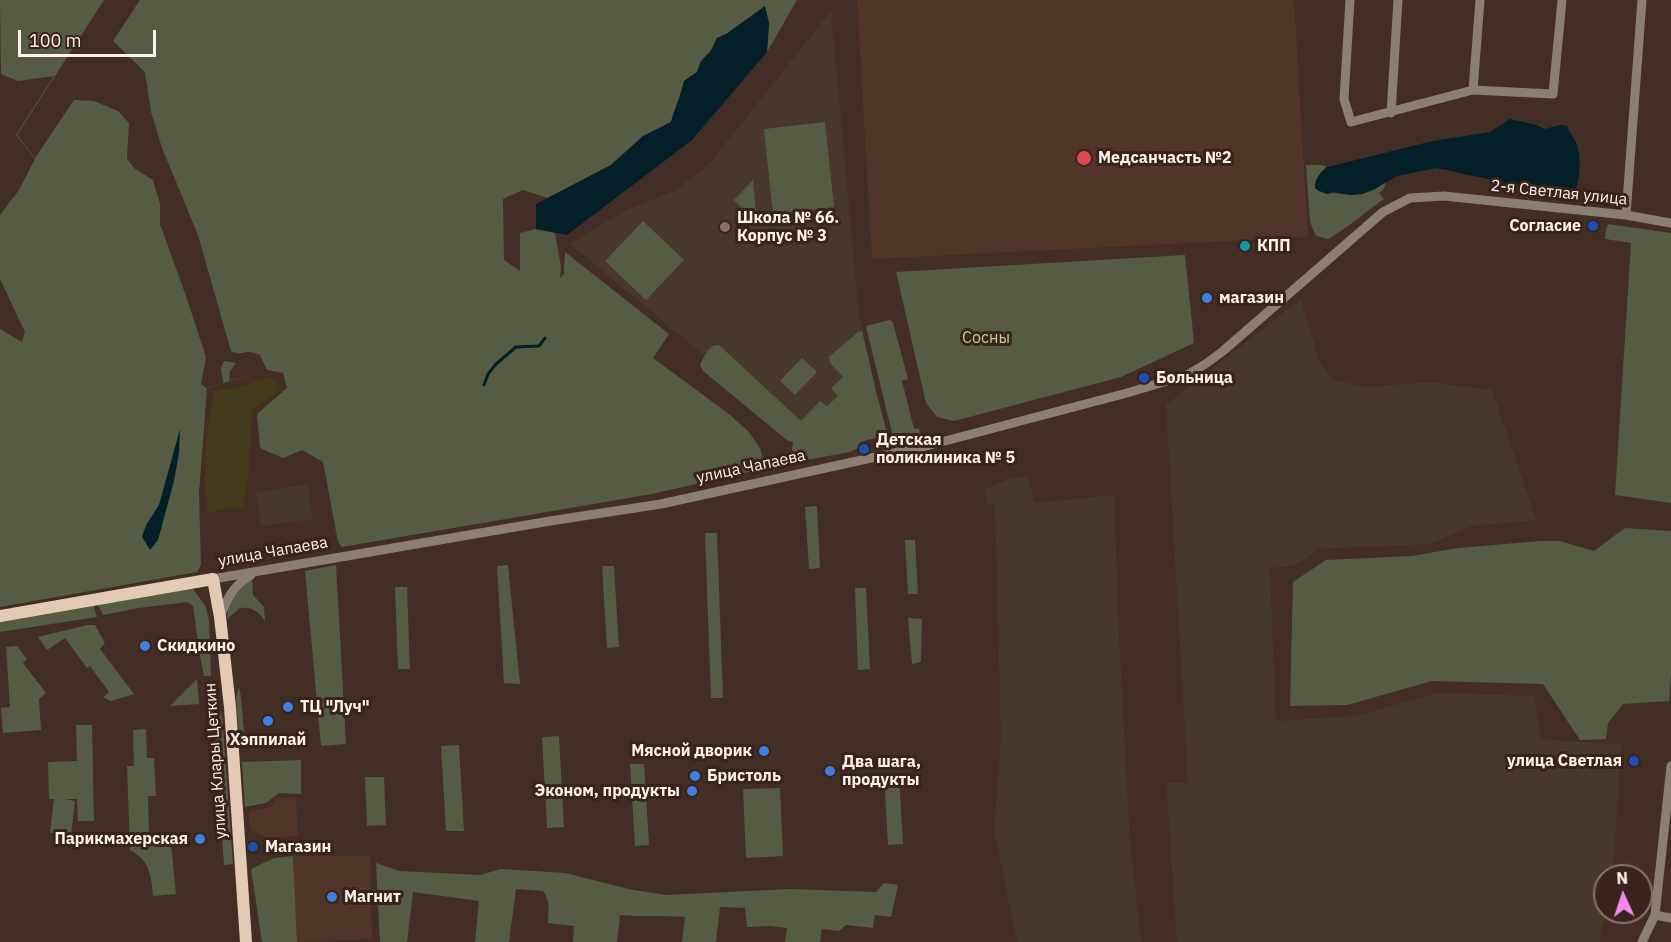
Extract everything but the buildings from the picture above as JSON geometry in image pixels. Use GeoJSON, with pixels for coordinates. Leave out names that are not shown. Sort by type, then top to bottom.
{"type":"FeatureCollection","features":[{"type":"Feature","properties":{"kind":"main road","name":"улица Чапаева"},"geometry":{"type":"LineString","coordinates":[[0,616],[213,579]]}},
{"type":"Feature","properties":{"kind":"main road","name":"улица Клары Цеткин"},"geometry":{"type":"LineString","coordinates":[[213,579],[220,617],[230,707],[246,942]]}},
{"type":"Feature","properties":{"kind":"street"},"geometry":{"type":"LineString","coordinates":[[1350,0],[1344,99],[1351,122],[1473,90],[1553,94],[1562,0]]}},
{"type":"Feature","properties":{"kind":"street"},"geometry":{"type":"LineString","coordinates":[[1392,113],[1398,0]]}},
{"type":"Feature","properties":{"kind":"street"},"geometry":{"type":"LineString","coordinates":[[1473,90],[1480,0]]}},
{"type":"Feature","properties":{"kind":"street"},"geometry":{"type":"LineString","coordinates":[[1626,215],[1642,0]]}},
{"type":"Feature","properties":{"kind":"street","name":"2-я Светлая улица"},"geometry":{"type":"LineString","coordinates":[[1444,196],[1626,215],[1671,223]]}},
{"type":"Feature","properties":{"kind":"street","name":"улица Чапаева"},"geometry":{"type":"LineString","coordinates":[[213,579],[661,504],[937,443],[1167,381],[1186,375],[1223,351],[1383,212],[1410,198],[1444,196]]}},
{"type":"Feature","properties":{"kind":"street"},"geometry":{"type":"LineString","coordinates":[[220,617],[231,591],[241,581],[257,572]]}},
{"type":"Feature","properties":{"kind":"street"},"geometry":{"type":"LineString","coordinates":[[1642,942],[1655,915],[1671,766]]}},
{"type":"Feature","properties":{"kind":"street"},"geometry":{"type":"LineString","coordinates":[[1655,915],[1671,918]]}},
{"type":"Feature","properties":{"kind":"shaded area","name":"Медсанчасть №2"},"geometry":{"type":"Polygon","coordinates":[[[857,0],[1294,0],[1308,237],[872,259],[857,0]]]}},
{"type":"Feature","properties":{"kind":"shaded area","name":"Школа № 66. Корпус № 3"},"geometry":{"type":"Polygon","coordinates":[[[831,11],[859,316],[877,395],[803,436],[570,244],[626,210],[676,190],[709,164],[831,11]]]}},
{"type":"Feature","properties":{"kind":"shaded area"},"geometry":{"type":"Polygon","coordinates":[[[1301,299],[1319,361],[1333,380],[1366,387],[1430,382],[1492,390],[1536,520],[1472,526],[1430,544],[1316,549],[1308,558],[1292,566],[1270,568],[1276,721],[1356,716],[1437,693],[1534,696],[1541,739],[1621,745],[1614,864],[1593,864],[1593,924],[1602,924],[1600,942],[1177,942],[1166,783],[1188,783],[1166,405],[1301,299]]]}},
{"type":"Feature","properties":{"kind":"shaded area"},"geometry":{"type":"Polygon","coordinates":[[[1029,477],[1034,503],[1114,495],[1130,841],[1141,942],[1017,942],[994,830],[1001,739],[995,505],[988,505],[984,489],[1013,478],[1029,477]]]}},
{"type":"Feature","properties":{"kind":"shaded area"},"geometry":{"type":"Polygon","coordinates":[[[308,484],[313,519],[261,526],[256,492],[308,484]]]}},
{"type":"Feature","properties":{"kind":"shaded area"},"geometry":{"type":"Polygon","coordinates":[[[296,797],[298,836],[268,838],[250,830],[249,812],[271,807],[277,798],[296,797]]]}},
{"type":"Feature","properties":{"kind":"shaded area"},"geometry":{"type":"Polygon","coordinates":[[[293,856],[370,856],[372,939],[297,942],[293,856]]]}},
{"type":"Feature","properties":{"kind":"green space"},"geometry":{"type":"Polygon","coordinates":[[[0,0],[104,0],[17,135],[35,158],[74,100],[94,101],[118,111],[129,123],[127,159],[135,169],[153,180],[160,204],[160,224],[206,357],[201,384],[206,388],[223,383],[221,368],[224,361],[236,363],[230,371],[229,381],[267,370],[207,388],[199,493],[201,565],[197,572],[0,607],[0,329],[22,342],[25,332],[0,279],[0,215],[19,190],[35,159],[16,135],[54,76],[18,81],[1,74],[0,0]]]}},
{"type":"Feature","properties":{"kind":"green space"},"geometry":{"type":"Polygon","coordinates":[[[140,0],[797,0],[767,52],[769,23],[717,38],[711,50],[701,61],[697,72],[684,81],[671,122],[643,136],[611,165],[548,198],[523,190],[503,199],[504,260],[520,271],[520,233],[536,229],[555,233],[561,267],[560,278],[564,274],[565,252],[669,334],[653,358],[729,414],[748,431],[760,448],[766,468],[652,494],[342,547],[338,542],[323,462],[302,450],[283,458],[260,448],[257,414],[287,388],[283,373],[267,370],[260,355],[231,351],[198,235],[162,148],[151,112],[145,72],[113,41],[140,0]]]}},
{"type":"Feature","properties":{"kind":"green space"},"geometry":{"type":"Polygon","coordinates":[[[825,122],[834,207],[773,214],[764,129],[825,122]]]}},
{"type":"Feature","properties":{"kind":"green space"},"geometry":{"type":"Polygon","coordinates":[[[1306,165],[1327,167],[1320,173],[1327,194],[1366,193],[1387,180],[1379,193],[1384,199],[1328,239],[1316,236],[1310,222],[1306,165]]]}},
{"type":"Feature","properties":{"kind":"green space"},"geometry":{"type":"Polygon","coordinates":[[[753,180],[757,224],[734,200],[753,180]]]}},
{"type":"Feature","properties":{"kind":"green space"},"geometry":{"type":"Polygon","coordinates":[[[643,221],[684,260],[646,300],[605,261],[643,221]]]}},
{"type":"Feature","properties":{"kind":"green space"},"geometry":{"type":"Polygon","coordinates":[[[1608,224],[1671,233],[1671,503],[1615,495],[1631,243],[1605,239],[1608,224]]]}},
{"type":"Feature","properties":{"kind":"green space","name":"Сосны"},"geometry":{"type":"Polygon","coordinates":[[[1185,255],[1194,343],[1121,377],[954,421],[937,417],[926,403],[896,272],[1185,255]]]}},
{"type":"Feature","properties":{"kind":"green space"},"geometry":{"type":"Polygon","coordinates":[[[890,320],[893,323],[908,379],[902,381],[914,429],[919,428],[920,434],[906,441],[896,441],[893,437],[866,326],[890,320]]]}},
{"type":"Feature","properties":{"kind":"green space"},"geometry":{"type":"Polygon","coordinates":[[[862,331],[887,433],[859,443],[858,448],[850,452],[796,462],[792,450],[793,442],[788,441],[703,371],[700,365],[710,349],[719,345],[801,421],[820,401],[827,406],[838,396],[831,388],[843,377],[830,363],[829,357],[862,331]]]}},
{"type":"Feature","properties":{"kind":"green space"},"geometry":{"type":"Polygon","coordinates":[[[802,358],[817,372],[795,395],[780,381],[802,358]]]}},
{"type":"Feature","properties":{"kind":"green space"},"geometry":{"type":"Polygon","coordinates":[[[817,506],[820,568],[809,569],[805,507],[817,506]]]}},
{"type":"Feature","properties":{"kind":"green space"},"geometry":{"type":"Polygon","coordinates":[[[1625,528],[1671,531],[1669,701],[1623,704],[1608,723],[1606,739],[1580,740],[1543,684],[1432,681],[1347,705],[1290,706],[1293,582],[1326,560],[1412,556],[1458,548],[1541,541],[1560,541],[1594,551],[1625,528]]]}},
{"type":"Feature","properties":{"kind":"green space"},"geometry":{"type":"Polygon","coordinates":[[[705,533],[717,533],[723,698],[711,698],[705,533]]]}},
{"type":"Feature","properties":{"kind":"green space"},"geometry":{"type":"Polygon","coordinates":[[[905,540],[915,540],[918,594],[908,594],[905,540]]]}},
{"type":"Feature","properties":{"kind":"green space"},"geometry":{"type":"Polygon","coordinates":[[[336,565],[346,744],[321,746],[305,571],[336,565]]]}},
{"type":"Feature","properties":{"kind":"green space"},"geometry":{"type":"Polygon","coordinates":[[[508,565],[520,684],[504,683],[497,566],[508,565]]]}},
{"type":"Feature","properties":{"kind":"green space"},"geometry":{"type":"Polygon","coordinates":[[[602,566],[614,566],[619,647],[607,648],[602,566]]]}},
{"type":"Feature","properties":{"kind":"green space"},"geometry":{"type":"Polygon","coordinates":[[[252,580],[253,595],[264,607],[265,621],[254,610],[248,608],[240,608],[227,619],[233,595],[240,587],[252,580]]]}},
{"type":"Feature","properties":{"kind":"green space"},"geometry":{"type":"Polygon","coordinates":[[[395,587],[407,587],[410,669],[398,669],[395,587]]]}},
{"type":"Feature","properties":{"kind":"green space"},"geometry":{"type":"Polygon","coordinates":[[[855,588],[866,588],[870,669],[858,670],[855,588]]]}},
{"type":"Feature","properties":{"kind":"green space"},"geometry":{"type":"Polygon","coordinates":[[[175,589],[193,589],[206,607],[209,621],[211,676],[204,676],[193,606],[187,602],[103,615],[97,603],[175,589]]]}},
{"type":"Feature","properties":{"kind":"green space"},"geometry":{"type":"Polygon","coordinates":[[[93,604],[97,617],[0,632],[0,620],[93,604]]]}},
{"type":"Feature","properties":{"kind":"green space"},"geometry":{"type":"Polygon","coordinates":[[[908,618],[922,619],[921,662],[912,664],[908,618]]]}},
{"type":"Feature","properties":{"kind":"green space"},"geometry":{"type":"Polygon","coordinates":[[[95,625],[105,643],[100,649],[134,694],[111,701],[103,697],[109,692],[90,666],[87,668],[65,638],[47,650],[38,637],[95,625]]]}},
{"type":"Feature","properties":{"kind":"green space"},"geometry":{"type":"Polygon","coordinates":[[[17,646],[27,659],[23,663],[46,693],[39,699],[41,730],[3,733],[1,708],[10,707],[6,647],[17,646]]]}},
{"type":"Feature","properties":{"kind":"green space"},"geometry":{"type":"Polygon","coordinates":[[[197,679],[199,704],[170,706],[197,679]]]}},
{"type":"Feature","properties":{"kind":"green space"},"geometry":{"type":"Polygon","coordinates":[[[239,687],[245,745],[240,745],[236,698],[239,687]]]}},
{"type":"Feature","properties":{"kind":"green space"},"geometry":{"type":"Polygon","coordinates":[[[213,711],[220,711],[222,715],[233,864],[224,865],[213,711]]]}},
{"type":"Feature","properties":{"kind":"green space"},"geometry":{"type":"Polygon","coordinates":[[[76,725],[92,725],[94,821],[78,821],[77,799],[65,799],[75,801],[71,835],[50,833],[54,799],[49,799],[48,762],[77,761],[76,725]]]}},
{"type":"Feature","properties":{"kind":"green space"},"geometry":{"type":"Polygon","coordinates":[[[146,729],[147,758],[154,758],[156,796],[148,796],[149,837],[164,838],[171,844],[176,894],[153,896],[146,864],[130,850],[127,766],[134,766],[133,730],[146,729]]]}},
{"type":"Feature","properties":{"kind":"green space"},"geometry":{"type":"Polygon","coordinates":[[[559,736],[564,827],[547,828],[542,737],[559,736]]]}},
{"type":"Feature","properties":{"kind":"green space"},"geometry":{"type":"Polygon","coordinates":[[[459,745],[464,831],[446,831],[441,746],[459,745]]]}},
{"type":"Feature","properties":{"kind":"green space"},"geometry":{"type":"Polygon","coordinates":[[[301,760],[301,794],[279,793],[266,803],[245,807],[242,762],[301,760]]]}},
{"type":"Feature","properties":{"kind":"green space"},"geometry":{"type":"Polygon","coordinates":[[[630,764],[644,764],[649,845],[635,846],[630,764]]]}},
{"type":"Feature","properties":{"kind":"green space"},"geometry":{"type":"Polygon","coordinates":[[[899,775],[903,844],[888,845],[884,776],[899,775]]]}},
{"type":"Feature","properties":{"kind":"green space"},"geometry":{"type":"Polygon","coordinates":[[[365,777],[384,777],[386,825],[367,826],[365,777]]]}},
{"type":"Feature","properties":{"kind":"green space"},"geometry":{"type":"Polygon","coordinates":[[[780,788],[783,856],[746,858],[743,789],[780,788]]]}},
{"type":"Feature","properties":{"kind":"green space"},"geometry":{"type":"Polygon","coordinates":[[[293,856],[297,942],[262,942],[251,869],[274,858],[293,856]]]}},
{"type":"Feature","properties":{"kind":"green space"},"geometry":{"type":"Polygon","coordinates":[[[376,863],[400,871],[480,875],[501,869],[566,873],[628,889],[666,895],[790,889],[876,892],[884,883],[898,885],[891,917],[875,915],[873,928],[846,925],[839,931],[822,929],[820,942],[785,942],[787,928],[747,927],[745,908],[720,907],[716,942],[682,942],[685,917],[620,915],[617,942],[573,942],[574,926],[548,923],[548,902],[543,891],[516,889],[509,942],[475,942],[479,901],[413,892],[407,942],[380,942],[376,863]]]}},
{"type":"Feature","properties":{"kind":"sand"},"geometry":{"type":"Polygon","coordinates":[[[269,377],[282,387],[252,411],[249,473],[243,510],[227,507],[207,514],[206,452],[214,391],[238,388],[269,377]]]}},
{"type":"Feature","properties":{"kind":"water"},"geometry":{"type":"Polygon","coordinates":[[[765,6],[769,23],[767,52],[692,140],[567,235],[536,229],[536,204],[611,165],[643,136],[671,122],[684,81],[697,72],[701,61],[711,51],[717,38],[765,6]]]}},
{"type":"Feature","properties":{"kind":"water"},"geometry":{"type":"Polygon","coordinates":[[[1510,119],[1537,125],[1544,129],[1567,126],[1579,153],[1579,176],[1575,191],[1519,186],[1437,168],[1397,176],[1362,194],[1333,192],[1327,194],[1315,188],[1318,176],[1327,167],[1433,141],[1490,132],[1510,119]]]}},
{"type":"Feature","properties":{"kind":"water"},"geometry":{"type":"Polygon","coordinates":[[[180,429],[174,481],[158,540],[150,550],[142,537],[146,525],[159,505],[180,429]]]}},
{"type":"Feature","properties":{"kind":"waterway"},"geometry":{"type":"LineString","coordinates":[[484,385],[488,374],[496,364],[516,347],[539,346],[545,338]]}},
{"type":"Feature","properties":{"kind":"place","name":"Медсанчасть №2"},"geometry":{"type":"Point","coordinates":[1084,158]}},
{"type":"Feature","properties":{"kind":"place","name":"Согласие"},"geometry":{"type":"Point","coordinates":[1593,226]}},
{"type":"Feature","properties":{"kind":"place","name":"Школа № 66. Корпус № 3"},"geometry":{"type":"Point","coordinates":[725,227]}},
{"type":"Feature","properties":{"kind":"place","name":"КПП"},"geometry":{"type":"Point","coordinates":[1245,246]}},
{"type":"Feature","properties":{"kind":"place","name":"магазин"},"geometry":{"type":"Point","coordinates":[1207,298]}},
{"type":"Feature","properties":{"kind":"place","name":"Больница"},"geometry":{"type":"Point","coordinates":[1144,378]}},
{"type":"Feature","properties":{"kind":"place","name":"Детская поликлиника № 5"},"geometry":{"type":"Point","coordinates":[864,449]}},
{"type":"Feature","properties":{"kind":"place","name":"Скидкино"},"geometry":{"type":"Point","coordinates":[145,646]}},
{"type":"Feature","properties":{"kind":"place","name":"ТЦ \"Луч\""},"geometry":{"type":"Point","coordinates":[288,707]}},
{"type":"Feature","properties":{"kind":"place","name":"Хэппилай"},"geometry":{"type":"Point","coordinates":[268,721]}},
{"type":"Feature","properties":{"kind":"place","name":"Мясной дворик"},"geometry":{"type":"Point","coordinates":[764,751]}},
{"type":"Feature","properties":{"kind":"place","name":"улица Светлая"},"geometry":{"type":"Point","coordinates":[1634,761]}},
{"type":"Feature","properties":{"kind":"place","name":"Два шага, продукты"},"geometry":{"type":"Point","coordinates":[830,771]}},
{"type":"Feature","properties":{"kind":"place","name":"Бристоль"},"geometry":{"type":"Point","coordinates":[695,776]}},
{"type":"Feature","properties":{"kind":"place","name":"Эконом, продукты"},"geometry":{"type":"Point","coordinates":[692,791]}},
{"type":"Feature","properties":{"kind":"place","name":"Парикмахерская"},"geometry":{"type":"Point","coordinates":[200,839]}},
{"type":"Feature","properties":{"kind":"place","name":"Магазин"},"geometry":{"type":"Point","coordinates":[253,847]}},
{"type":"Feature","properties":{"kind":"place","name":"Магнит"},"geometry":{"type":"Point","coordinates":[332,897]}}]}
